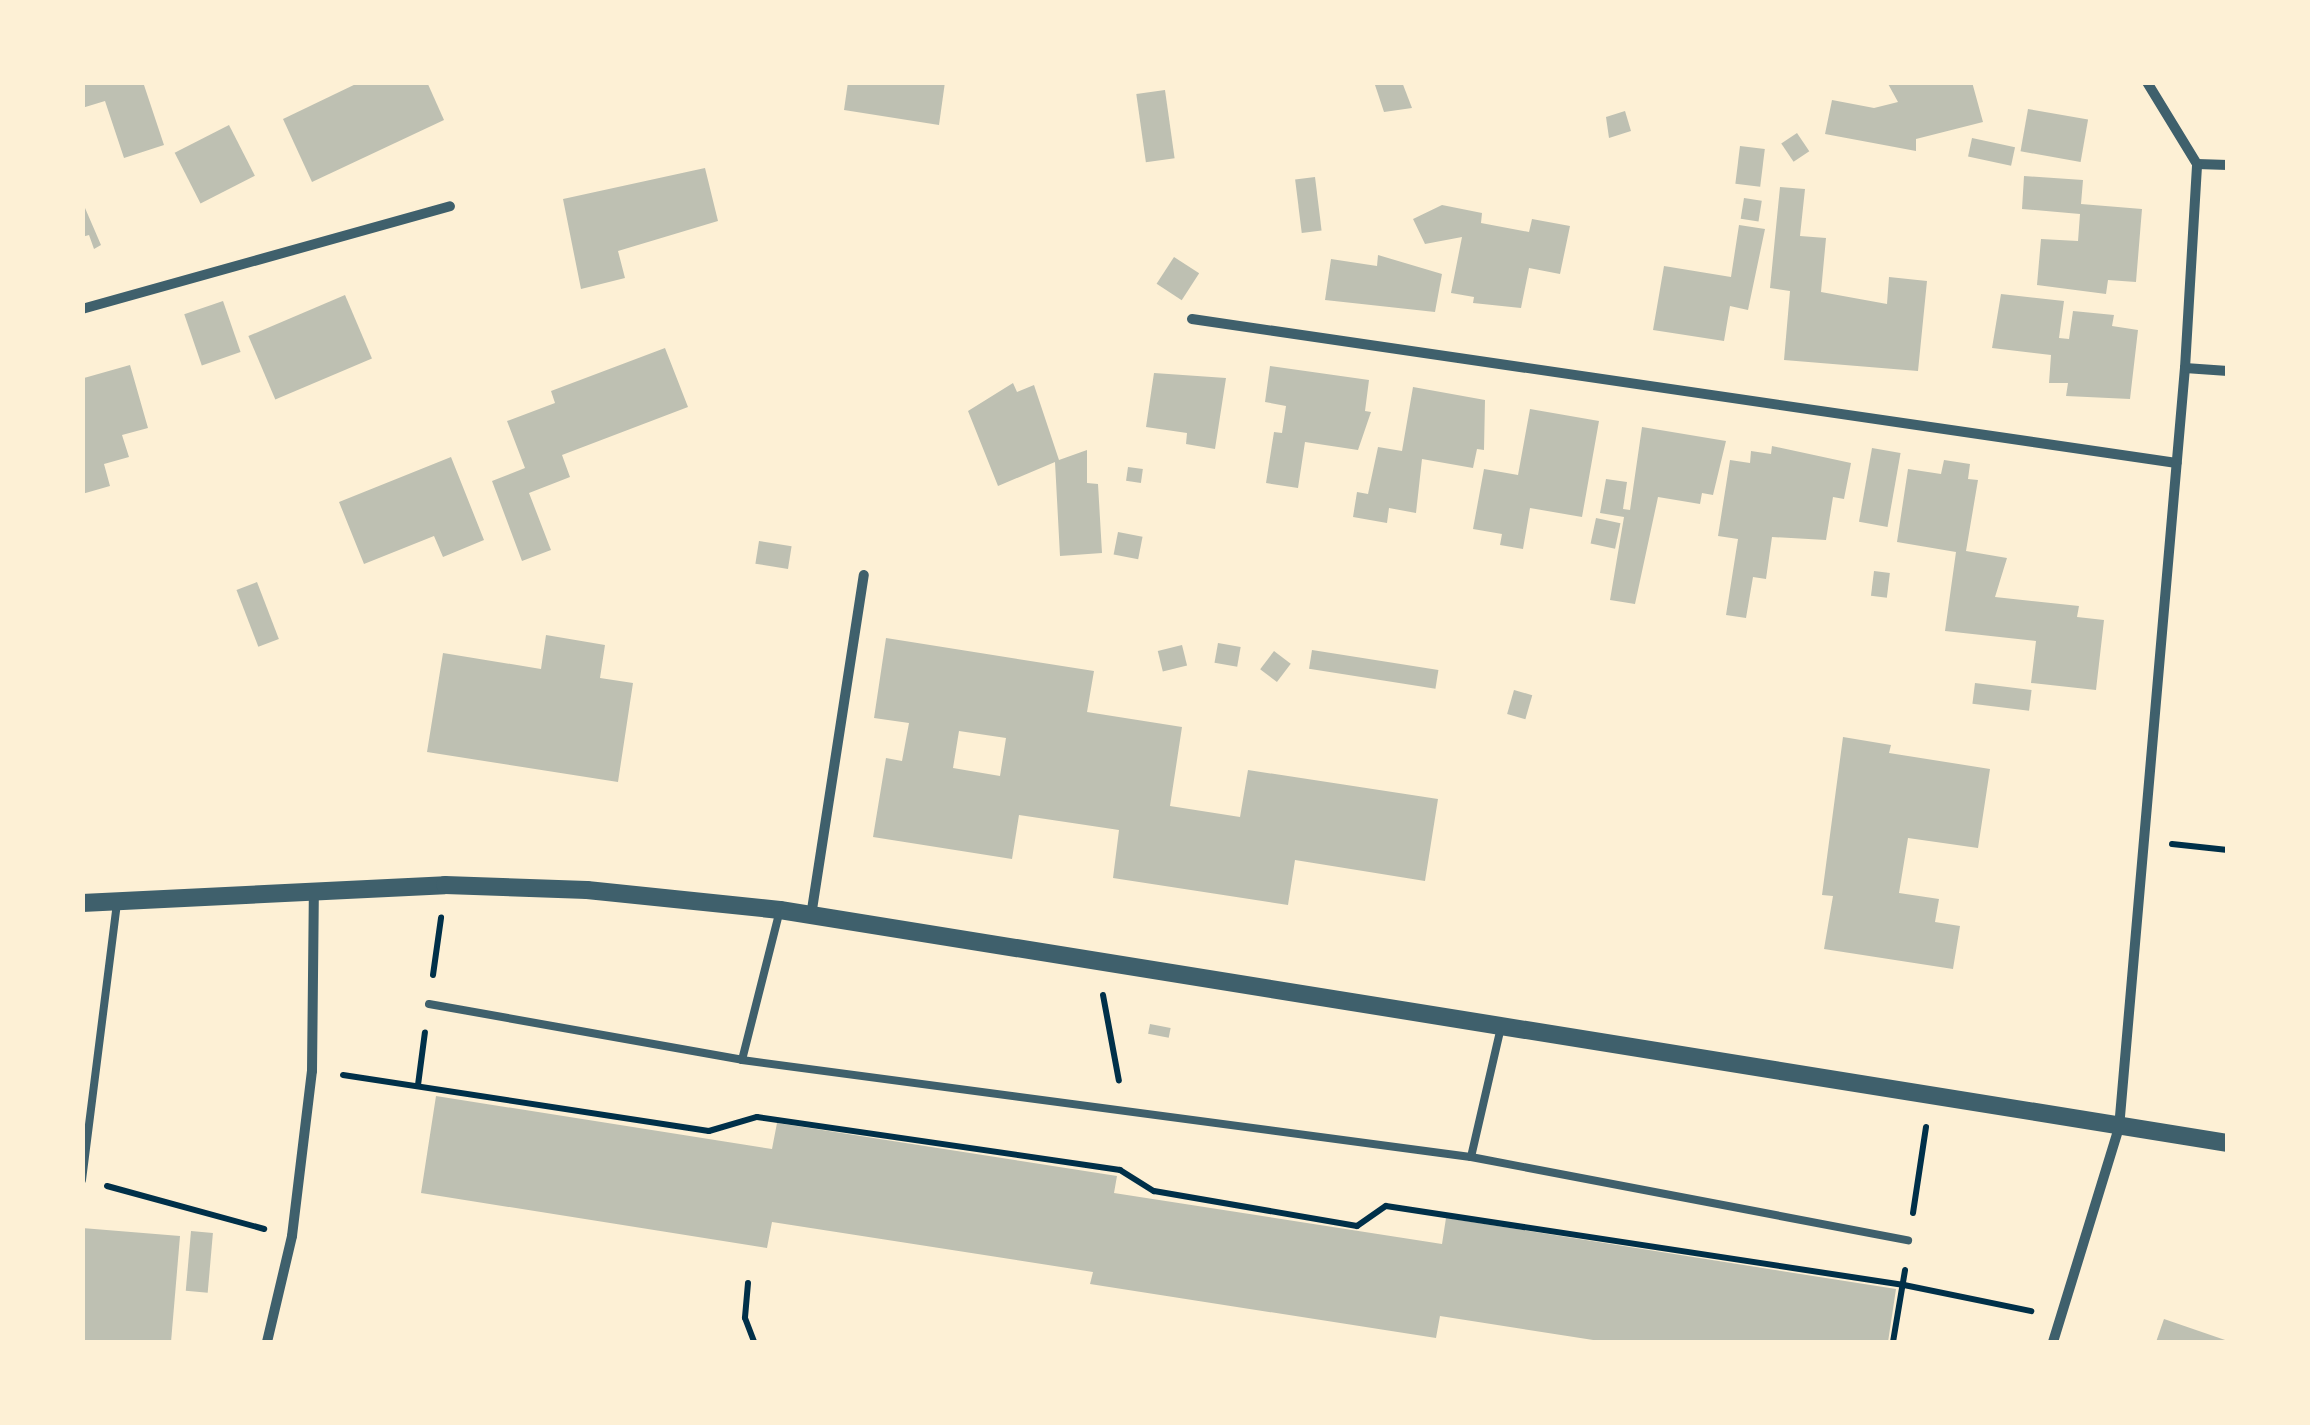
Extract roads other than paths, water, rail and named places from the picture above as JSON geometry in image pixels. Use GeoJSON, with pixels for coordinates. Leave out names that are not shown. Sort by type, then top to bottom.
{"type":"FeatureCollection","features":[{"type":"Feature","properties":{"kind":"street"},"geometry":{"type":"LineString","coordinates":[[2054,1342],[2119,1128],[2185,368],[2198,164],[2147,82]]}},
{"type":"Feature","properties":{"kind":"street"},"geometry":{"type":"LineString","coordinates":[[2198,164],[2228,165]]}},
{"type":"Feature","properties":{"kind":"street"},"geometry":{"type":"LineString","coordinates":[[82,309],[450,206]]}},
{"type":"Feature","properties":{"kind":"street"},"geometry":{"type":"LineString","coordinates":[[1192,319],[2177,463]]}},
{"type":"Feature","properties":{"kind":"street"},"geometry":{"type":"LineString","coordinates":[[2185,368],[2228,371]]}},
{"type":"Feature","properties":{"kind":"street"},"geometry":{"type":"LineString","coordinates":[[812,916],[864,575]]}},
{"type":"Feature","properties":{"kind":"street"},"geometry":{"type":"LineString","coordinates":[[82,903],[314,888],[587,890],[780,910],[2119,1128],[2228,1142]]}},
{"type":"Feature","properties":{"kind":"street"},"geometry":{"type":"LineString","coordinates":[[267,1342],[292,1236],[312,1071],[314,888]]}},
{"type":"Feature","properties":{"kind":"lane"},"geometry":{"type":"LineString","coordinates":[[85,1180],[117,898]]}},
{"type":"Feature","properties":{"kind":"lane"},"geometry":{"type":"LineString","coordinates":[[742,1060],[780,910]]}},
{"type":"Feature","properties":{"kind":"lane"},"geometry":{"type":"LineString","coordinates":[[429,1004],[742,1060],[1123,1107],[1472,1157],[1908,1240]]}},
{"type":"Feature","properties":{"kind":"lane"},"geometry":{"type":"LineString","coordinates":[[1472,1157],[1501,1027]]}}]}
